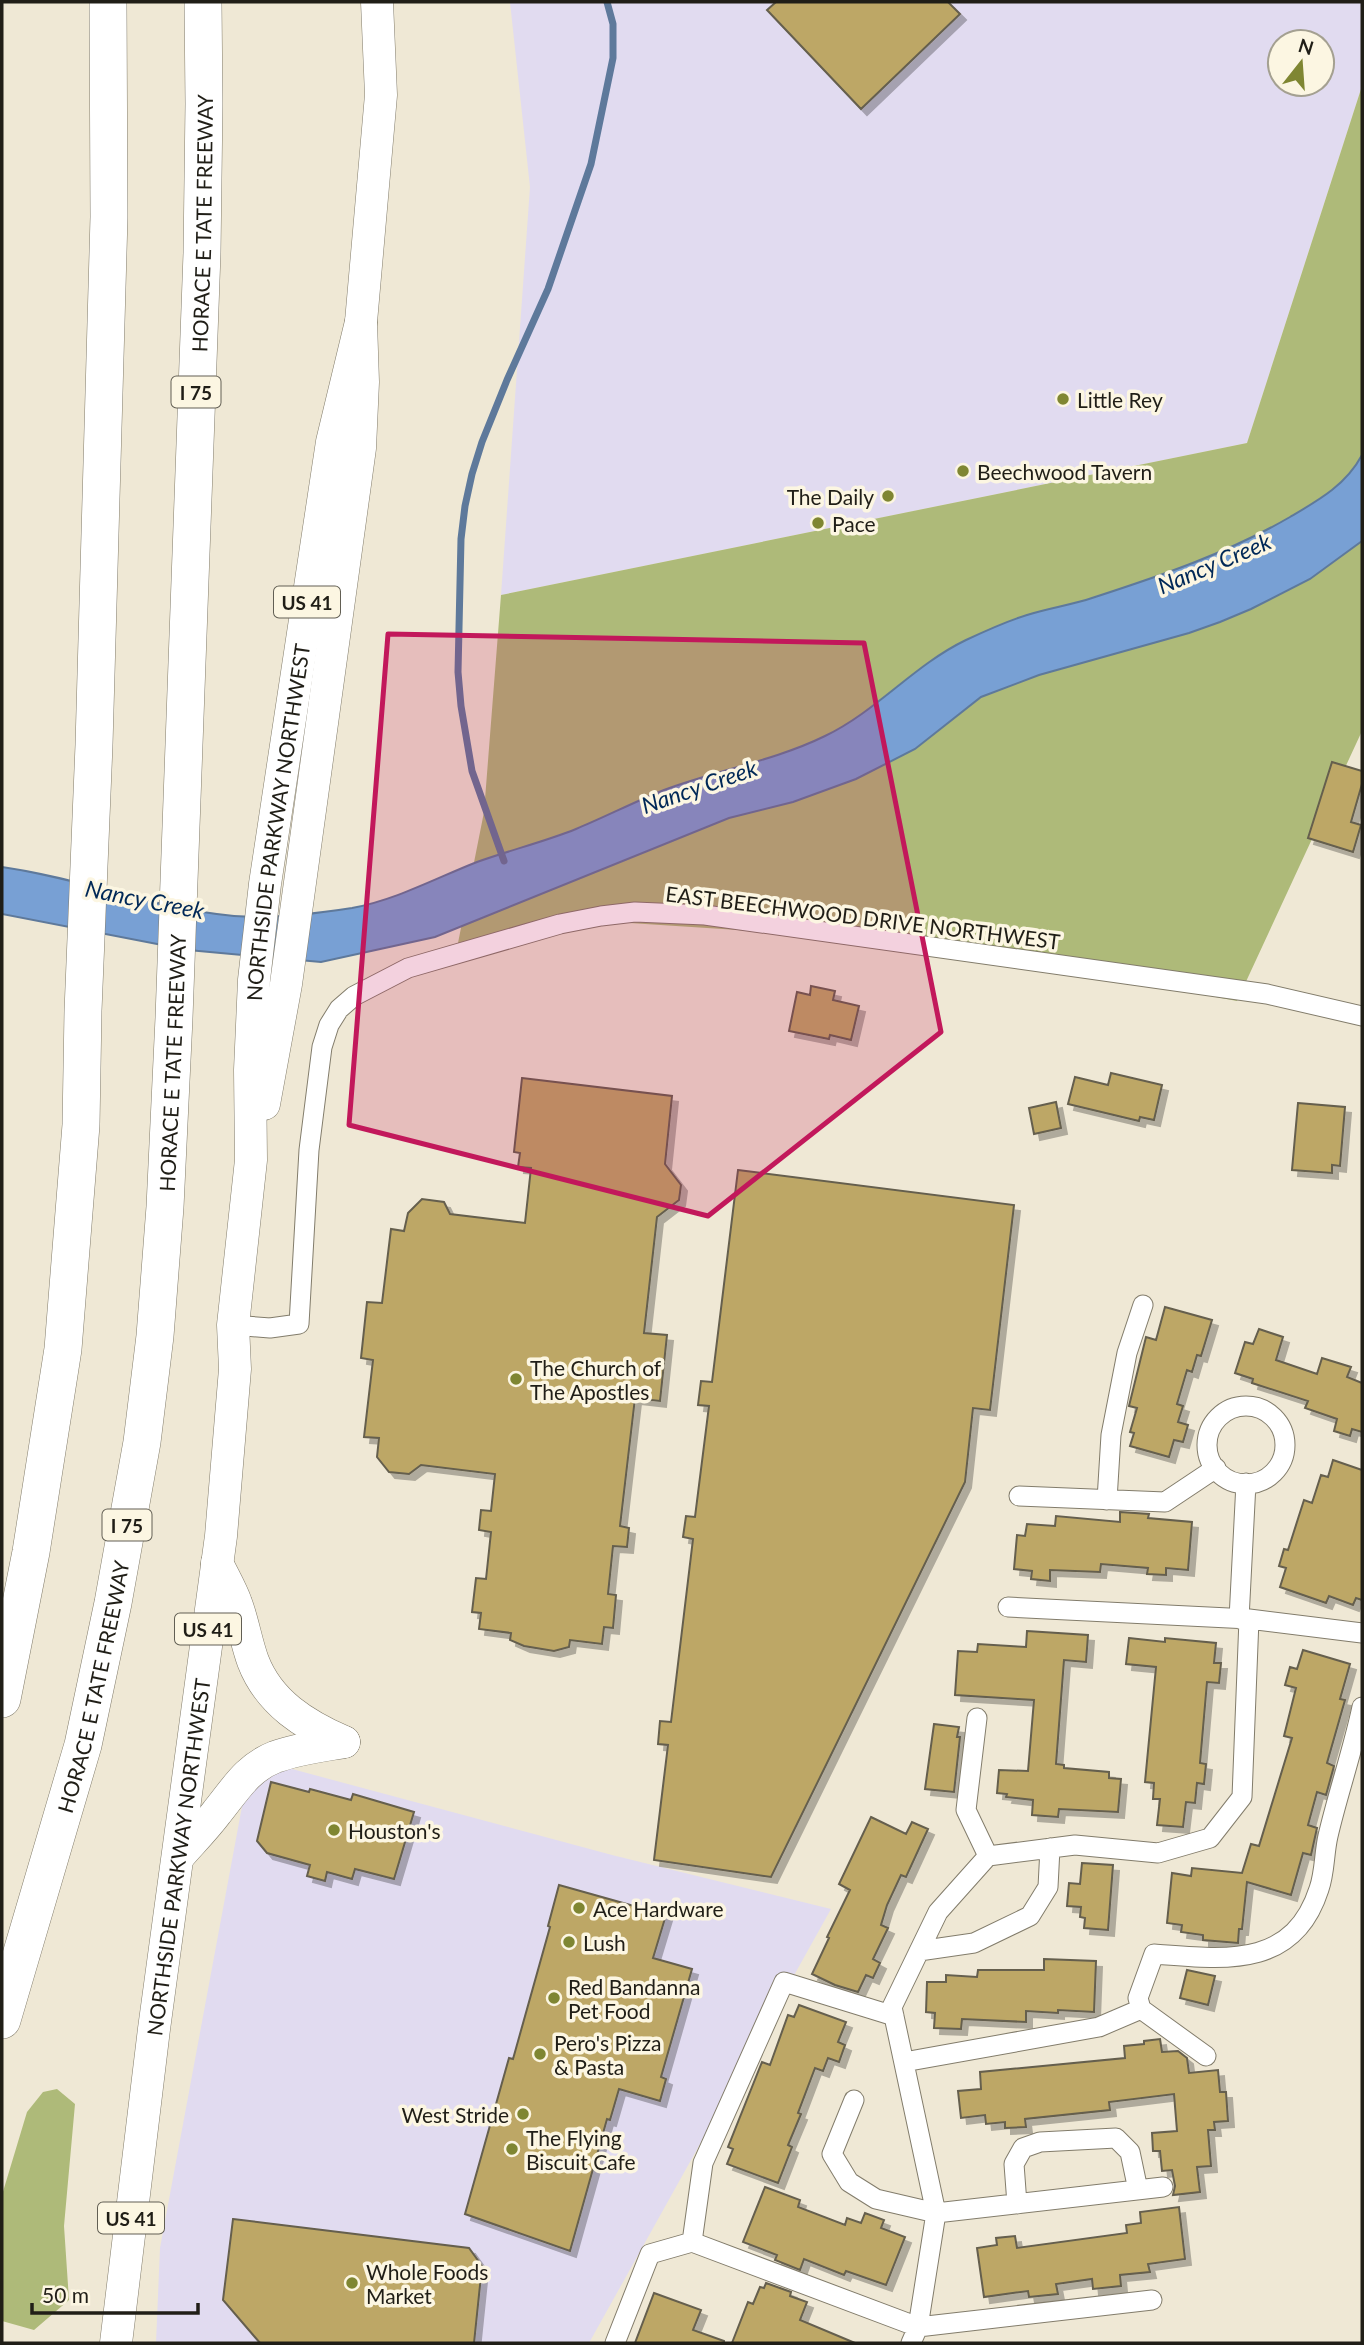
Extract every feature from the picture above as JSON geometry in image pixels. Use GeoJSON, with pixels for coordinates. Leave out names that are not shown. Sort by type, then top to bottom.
{"type":"FeatureCollection","features":[{"type":"Feature","properties":{"kind":"highway"},"geometry":{"type":"LineString","coordinates":[[2,1699],[32,1552],[63,1349],[81,1125],[108,217],[108,2]]}},
{"type":"Feature","properties":{"kind":"highway","name":"HORACE E TATE FREEWAY"},"geometry":{"type":"LineString","coordinates":[[2,2020],[83,1745],[140,1455],[156,1323],[165,1207],[174,1018],[202,253],[203,2]]}},
{"type":"Feature","properties":{"kind":"highway"},"geometry":{"type":"LineString","coordinates":[[2,1603],[32,1552]]}},
{"type":"Feature","properties":{"kind":"main road","name":"NORTHSIDE PARKWAY NORTHWEST"},"geometry":{"type":"LineString","coordinates":[[116,2343],[217,1563],[235,1368],[233,1325],[251,1160],[271,1072],[286,984],[360,448],[361,322],[381,95],[377,2]]}},
{"type":"Feature","properties":{"kind":"main road","name":"NORTHSIDE PARKWAY NORTHWEST"},"geometry":{"type":"LineString","coordinates":[[251,1160],[250,1070],[254,980],[265,884],[332,442],[361,322]]}},
{"type":"Feature","properties":{"kind":"main road"},"geometry":{"type":"LineString","coordinates":[[178,1857],[219,1810],[241,1779],[259,1765],[275,1757],[344,1742],[313,1729],[275,1699],[262,1681],[252,1658],[237,1604],[217,1563]]}},
{"type":"Feature","properties":{"kind":"street","name":"EAST BEECHWOOD DRIVE NORTHWEST"},"geometry":{"type":"LineString","coordinates":[[233,1325],[270,1328],[299,1324],[309,1150],[322,1047],[329,1025],[339,1009],[354,996],[408,968],[560,924],[601,915],[635,912],[705,915],[1267,994],[1362,1016]]}},
{"type":"Feature","properties":{"kind":"street"},"geometry":{"type":"LineString","coordinates":[[1107,1500],[1111,1435],[1127,1353],[1143,1305]]}},
{"type":"Feature","properties":{"kind":"street"},"geometry":{"type":"LineString","coordinates":[[1236,1407],[1265,1411],[1273,1417],[1283,1434],[1280,1464],[1266,1478],[1246,1483],[1227,1478],[1216,1468],[1208,1455],[1208,1435],[1218,1418],[1236,1407]]}},
{"type":"Feature","properties":{"kind":"street"},"geometry":{"type":"LineString","coordinates":[[1019,1496],[1165,1502],[1216,1468]]}},
{"type":"Feature","properties":{"kind":"street"},"geometry":{"type":"LineString","coordinates":[[914,2335],[936,2213],[892,2007],[938,1912],[988,1856],[1075,1845],[1158,1853],[1210,1838],[1242,1797],[1246,1483]]}},
{"type":"Feature","properties":{"kind":"street"},"geometry":{"type":"LineString","coordinates":[[1008,1607],[1244,1619],[1362,1633]]}},
{"type":"Feature","properties":{"kind":"street"},"geometry":{"type":"LineString","coordinates":[[1206,2056],[1141,2009],[1138,1998],[1154,1954],[1207,1958],[1256,1954],[1278,1947],[1307,1920],[1320,1887],[1328,1838],[1362,1706]]}},
{"type":"Feature","properties":{"kind":"street"},"geometry":{"type":"LineString","coordinates":[[977,1718],[966,1810],[988,1856]]}},
{"type":"Feature","properties":{"kind":"street"},"geometry":{"type":"LineString","coordinates":[[919,1951],[974,1942],[1030,1916],[1048,1887],[1050,1848]]}},
{"type":"Feature","properties":{"kind":"street"},"geometry":{"type":"LineString","coordinates":[[692,2242],[703,2163],[784,1982],[894,2016]]}},
{"type":"Feature","properties":{"kind":"street"},"geometry":{"type":"LineString","coordinates":[[904,2062],[1099,2027],[1141,2009]]}},
{"type":"Feature","properties":{"kind":"street"},"geometry":{"type":"LineString","coordinates":[[854,2100],[832,2154],[849,2182],[876,2199],[936,2213],[1163,2187]]}},
{"type":"Feature","properties":{"kind":"street"},"geometry":{"type":"LineString","coordinates":[[1017,2204],[1014,2164],[1023,2148],[1040,2142],[1116,2138],[1130,2152],[1138,2190]]}},
{"type":"Feature","properties":{"kind":"street"},"geometry":{"type":"LineString","coordinates":[[615,2343],[650,2254],[692,2242],[914,2335],[1152,2300]]}},
{"type":"Feature","properties":{"kind":"highlighted area"},"geometry":{"type":"Polygon","coordinates":[[[388,634],[864,643],[941,1032],[708,1216],[349,1125],[388,634]]]}},
{"type":"Feature","properties":{"kind":"shaded area"},"geometry":{"type":"Polygon","coordinates":[[[510,2],[1362,2],[1362,86],[1247,443],[501,595],[530,187],[510,2]]]}},
{"type":"Feature","properties":{"kind":"shaded area"},"geometry":{"type":"Polygon","coordinates":[[[251,1758],[612,1855],[831,1909],[589,2343],[156,2343],[160,2248],[251,1758]]]}},
{"type":"Feature","properties":{"kind":"green space"},"geometry":{"type":"Polygon","coordinates":[[[1362,86],[1362,731],[1237,1001],[1014,959],[738,930],[583,920],[457,948],[484,812],[501,595],[1247,443],[1362,86]]]}},
{"type":"Feature","properties":{"kind":"green space"},"geometry":{"type":"Polygon","coordinates":[[[57,2089],[75,2104],[64,2226],[69,2300],[34,2330],[2,2321],[2,2195],[27,2112],[43,2092],[57,2089]]]}},
{"type":"Feature","properties":{"kind":"water","name":"Nancy Creek"},"geometry":{"type":"Polygon","coordinates":[[[1362,455],[1362,541],[1310,579],[1220,622],[1039,675],[981,697],[915,749],[856,779],[793,802],[729,818],[435,937],[321,962],[188,950],[2,914],[2,867],[60,878],[175,907],[234,916],[308,914],[384,900],[477,862],[576,829],[664,790],[806,745],[862,714],[947,650],[996,626],[1168,572],[1218,553],[1266,530],[1331,491],[1356,466],[1362,455]]]}},
{"type":"Feature","properties":{"kind":"building"},"geometry":{"type":"Polygon","coordinates":[[[776,2],[948,2],[960,14],[861,109],[767,10],[776,2]]]}},
{"type":"Feature","properties":{"kind":"building"},"geometry":{"type":"Polygon","coordinates":[[[1332,762],[1362,771],[1362,784],[1351,822],[1361,825],[1353,852],[1308,838],[1332,762]]]}},
{"type":"Feature","properties":{"kind":"building"},"geometry":{"type":"Polygon","coordinates":[[[811,986],[835,991],[833,1000],[859,1006],[851,1040],[830,1035],[829,1039],[789,1031],[797,992],[810,995],[811,986]]]}},
{"type":"Feature","properties":{"kind":"building"},"geometry":{"type":"Polygon","coordinates":[[[1111,1073],[1162,1085],[1154,1120],[1140,1117],[1139,1121],[1068,1104],[1075,1077],[1108,1085],[1111,1073]]]}},
{"type":"Feature","properties":{"kind":"building","name":"The Church of The Apostles"},"geometry":{"type":"Polygon","coordinates":[[[522,1078],[672,1096],[665,1164],[681,1185],[679,1200],[657,1217],[644,1333],[667,1335],[660,1401],[635,1398],[620,1526],[629,1528],[627,1547],[613,1546],[608,1594],[616,1595],[613,1628],[604,1627],[602,1644],[570,1640],[569,1647],[554,1651],[524,1646],[510,1640],[511,1633],[479,1629],[481,1613],[472,1612],[476,1578],[486,1579],[491,1532],[479,1530],[481,1510],[491,1511],[495,1474],[421,1465],[409,1474],[389,1472],[377,1457],[379,1438],[364,1437],[373,1360],[361,1358],[367,1302],[382,1303],[391,1229],[404,1231],[408,1213],[422,1199],[444,1202],[450,1214],[525,1223],[531,1168],[518,1167],[520,1153],[514,1152],[522,1078]]]}},
{"type":"Feature","properties":{"kind":"building"},"geometry":{"type":"Polygon","coordinates":[[[1056,1102],[1061,1128],[1034,1134],[1029,1108],[1056,1102]]]}},
{"type":"Feature","properties":{"kind":"building"},"geometry":{"type":"Polygon","coordinates":[[[1298,1103],[1345,1107],[1340,1166],[1332,1165],[1332,1173],[1292,1170],[1298,1103]]]}},
{"type":"Feature","properties":{"kind":"building"},"geometry":{"type":"Polygon","coordinates":[[[738,1170],[1014,1205],[990,1410],[973,1408],[965,1482],[771,1877],[654,1860],[668,1745],[658,1744],[660,1721],[671,1722],[693,1539],[683,1537],[686,1516],[695,1517],[709,1406],[698,1405],[701,1381],[712,1382],[738,1170]]]}},
{"type":"Feature","properties":{"kind":"building"},"geometry":{"type":"Polygon","coordinates":[[[1165,1307],[1212,1320],[1201,1356],[1197,1355],[1192,1372],[1187,1370],[1177,1404],[1183,1406],[1178,1422],[1188,1425],[1183,1442],[1174,1440],[1169,1457],[1130,1446],[1134,1433],[1130,1432],[1137,1408],[1129,1406],[1146,1337],[1156,1340],[1165,1307]]]}},
{"type":"Feature","properties":{"kind":"building"},"geometry":{"type":"Polygon","coordinates":[[[1259,1329],[1283,1337],[1276,1360],[1317,1374],[1322,1358],[1351,1367],[1347,1377],[1362,1383],[1362,1432],[1352,1429],[1350,1436],[1334,1431],[1337,1419],[1305,1408],[1308,1401],[1252,1383],[1253,1379],[1235,1373],[1245,1342],[1253,1344],[1259,1329]]]}},
{"type":"Feature","properties":{"kind":"building"},"geometry":{"type":"Polygon","coordinates":[[[1333,1460],[1362,1470],[1362,1600],[1356,1598],[1353,1605],[1329,1596],[1326,1603],[1280,1587],[1286,1568],[1279,1566],[1284,1549],[1288,1550],[1304,1500],[1312,1503],[1321,1475],[1328,1477],[1333,1460]]]}},
{"type":"Feature","properties":{"kind":"building"},"geometry":{"type":"Polygon","coordinates":[[[1120,1512],[1192,1522],[1188,1570],[1166,1568],[1166,1575],[1147,1574],[1148,1568],[1101,1564],[1100,1572],[1050,1570],[1050,1581],[1031,1579],[1032,1571],[1014,1569],[1017,1535],[1025,1536],[1027,1524],[1055,1526],[1056,1516],[1120,1522],[1120,1512]]]}},
{"type":"Feature","properties":{"kind":"building"},"geometry":{"type":"Polygon","coordinates":[[[1027,1631],[1088,1635],[1086,1662],[1064,1660],[1056,1764],[1064,1765],[1064,1768],[1109,1772],[1109,1778],[1121,1779],[1118,1812],[1059,1809],[1058,1817],[1032,1815],[1033,1800],[1006,1797],[1007,1794],[997,1793],[999,1770],[1028,1771],[1034,1700],[955,1695],[958,1651],[977,1652],[978,1644],[1026,1647],[1027,1631]]]}},
{"type":"Feature","properties":{"kind":"building"},"geometry":{"type":"Polygon","coordinates":[[[1129,1638],[1216,1643],[1214,1663],[1221,1663],[1219,1683],[1207,1682],[1200,1763],[1206,1764],[1204,1784],[1197,1783],[1195,1803],[1186,1802],[1183,1827],[1157,1825],[1160,1799],[1153,1799],[1154,1783],[1145,1782],[1156,1667],[1126,1664],[1129,1638]]]}},
{"type":"Feature","properties":{"kind":"building"},"geometry":{"type":"Polygon","coordinates":[[[1303,1650],[1350,1664],[1340,1699],[1345,1700],[1327,1763],[1334,1766],[1326,1795],[1317,1792],[1308,1825],[1317,1828],[1311,1855],[1303,1853],[1291,1895],[1247,1882],[1238,1943],[1203,1940],[1203,1935],[1181,1932],[1182,1925],[1167,1923],[1172,1873],[1191,1876],[1192,1868],[1242,1873],[1251,1844],[1259,1846],[1292,1738],[1284,1736],[1296,1688],[1285,1685],[1290,1667],[1297,1669],[1303,1650]]]}},
{"type":"Feature","properties":{"kind":"building"},"geometry":{"type":"Polygon","coordinates":[[[934,1724],[959,1727],[954,1792],[925,1789],[934,1724]]]}},
{"type":"Feature","properties":{"kind":"building","name":"Houston's"},"geometry":{"type":"Polygon","coordinates":[[[271,1782],[351,1800],[353,1794],[414,1812],[394,1879],[355,1869],[352,1879],[327,1872],[325,1881],[307,1876],[310,1865],[267,1853],[257,1841],[271,1782]]]}},
{"type":"Feature","properties":{"kind":"building"},"geometry":{"type":"Polygon","coordinates":[[[871,1817],[906,1834],[912,1822],[928,1829],[906,1877],[901,1875],[887,1905],[881,1925],[888,1928],[873,1959],[880,1963],[873,1978],[866,1975],[858,1992],[812,1974],[850,1890],[839,1884],[871,1817]]]}},
{"type":"Feature","properties":{"kind":"building"},"geometry":{"type":"Polygon","coordinates":[[[1082,1863],[1113,1865],[1108,1930],[1084,1928],[1085,1918],[1080,1917],[1081,1907],[1067,1906],[1069,1883],[1080,1884],[1082,1863]]]}},
{"type":"Feature","properties":{"kind":"building"},"geometry":{"type":"Polygon","coordinates":[[[559,1885],[666,1915],[653,1958],[692,1969],[661,2077],[666,2079],[660,2101],[619,2089],[610,2120],[607,2119],[570,2251],[465,2214],[509,2058],[513,2059],[559,1885]]]}},
{"type":"Feature","properties":{"kind":"building"},"geometry":{"type":"Polygon","coordinates":[[[1044,1959],[1096,1961],[1094,2012],[1026,2011],[1026,2022],[962,2019],[961,2029],[934,2028],[935,2013],[926,2012],[927,1982],[946,1982],[946,1975],[977,1977],[978,1970],[1044,1970],[1044,1959]]]}},
{"type":"Feature","properties":{"kind":"building"},"geometry":{"type":"Polygon","coordinates":[[[1187,1970],[1215,1976],[1208,2005],[1180,1998],[1187,1970]]]}},
{"type":"Feature","properties":{"kind":"building"},"geometry":{"type":"Polygon","coordinates":[[[799,2005],[846,2022],[838,2042],[845,2045],[839,2062],[828,2058],[823,2071],[815,2068],[798,2113],[801,2114],[788,2145],[792,2147],[778,2183],[727,2164],[733,2149],[728,2147],[762,2062],[770,2065],[788,2015],[794,2017],[799,2005]]]}},
{"type":"Feature","properties":{"kind":"building"},"geometry":{"type":"Polygon","coordinates":[[[1160,2039],[1162,2052],[1178,2051],[1187,2058],[1189,2073],[1218,2070],[1220,2092],[1226,2092],[1228,2121],[1214,2122],[1215,2130],[1208,2130],[1211,2166],[1197,2167],[1200,2192],[1173,2195],[1175,2186],[1172,2170],[1162,2171],[1160,2151],[1153,2151],[1152,2133],[1177,2131],[1174,2094],[1109,2102],[1110,2110],[1025,2119],[1026,2127],[1005,2128],[1005,2122],[986,2124],[985,2115],[961,2118],[958,2091],[981,2089],[980,2072],[1125,2058],[1124,2046],[1160,2039]]]}},
{"type":"Feature","properties":{"kind":"building"},"geometry":{"type":"Polygon","coordinates":[[[765,2187],[800,2200],[798,2207],[845,2225],[847,2218],[861,2223],[865,2213],[884,2220],[881,2228],[905,2237],[886,2285],[846,2271],[844,2275],[804,2259],[800,2270],[775,2260],[777,2255],[743,2242],[765,2187]]]}},
{"type":"Feature","properties":{"kind":"building"},"geometry":{"type":"Polygon","coordinates":[[[1179,2207],[1185,2259],[1148,2264],[1150,2272],[1120,2275],[1121,2286],[1093,2289],[1092,2279],[1056,2284],[1058,2294],[1029,2297],[1028,2291],[984,2297],[977,2248],[997,2245],[996,2238],[1015,2236],[1017,2248],[1127,2233],[1126,2225],[1141,2223],[1140,2212],[1179,2207]]]}},
{"type":"Feature","properties":{"kind":"building","name":"Whole Foods Market"},"geometry":{"type":"Polygon","coordinates":[[[233,2219],[469,2248],[482,2266],[474,2343],[260,2343],[223,2300],[233,2219]]]}},
{"type":"Feature","properties":{"kind":"building"},"geometry":{"type":"Polygon","coordinates":[[[766,2283],[791,2292],[790,2296],[807,2302],[800,2320],[855,2343],[732,2343],[748,2302],[753,2304],[760,2287],[764,2288],[766,2283]]]}},
{"type":"Feature","properties":{"kind":"building"},"geometry":{"type":"Polygon","coordinates":[[[654,2293],[701,2310],[693,2330],[724,2343],[635,2343],[654,2293]]]}},
{"type":"Feature","properties":{"kind":"waterway"},"geometry":{"type":"LineString","coordinates":[[504,861],[472,771],[461,706],[458,672],[461,539],[465,506],[482,442],[548,289],[591,164],[613,58],[613,24],[607,2]]}},
{"type":"Feature","properties":{"kind":"place","name":"Little Rey"},"geometry":{"type":"Point","coordinates":[1063,399]}},
{"type":"Feature","properties":{"kind":"place","name":"Beechwood Tavern"},"geometry":{"type":"Point","coordinates":[963,471]}},
{"type":"Feature","properties":{"kind":"place","name":"The Daily"},"geometry":{"type":"Point","coordinates":[888,496]}},
{"type":"Feature","properties":{"kind":"place","name":"Pace"},"geometry":{"type":"Point","coordinates":[818,523]}},
{"type":"Feature","properties":{"kind":"place","name":"The Church of The Apostles"},"geometry":{"type":"Point","coordinates":[516,1379]}},
{"type":"Feature","properties":{"kind":"place","name":"Houston's"},"geometry":{"type":"Point","coordinates":[334,1830]}},
{"type":"Feature","properties":{"kind":"place","name":"Ace Hardware"},"geometry":{"type":"Point","coordinates":[579,1908]}},
{"type":"Feature","properties":{"kind":"place","name":"Lush"},"geometry":{"type":"Point","coordinates":[569,1942]}},
{"type":"Feature","properties":{"kind":"place","name":"Red Bandanna Pet Food"},"geometry":{"type":"Point","coordinates":[554,1998]}},
{"type":"Feature","properties":{"kind":"place","name":"Pero's Pizza & Pasta"},"geometry":{"type":"Point","coordinates":[540,2054]}},
{"type":"Feature","properties":{"kind":"place","name":"West Stride"},"geometry":{"type":"Point","coordinates":[523,2114]}},
{"type":"Feature","properties":{"kind":"place","name":"The Flying Biscuit Cafe"},"geometry":{"type":"Point","coordinates":[512,2149]}},
{"type":"Feature","properties":{"kind":"place","name":"Whole Foods Market"},"geometry":{"type":"Point","coordinates":[352,2283]}}]}
